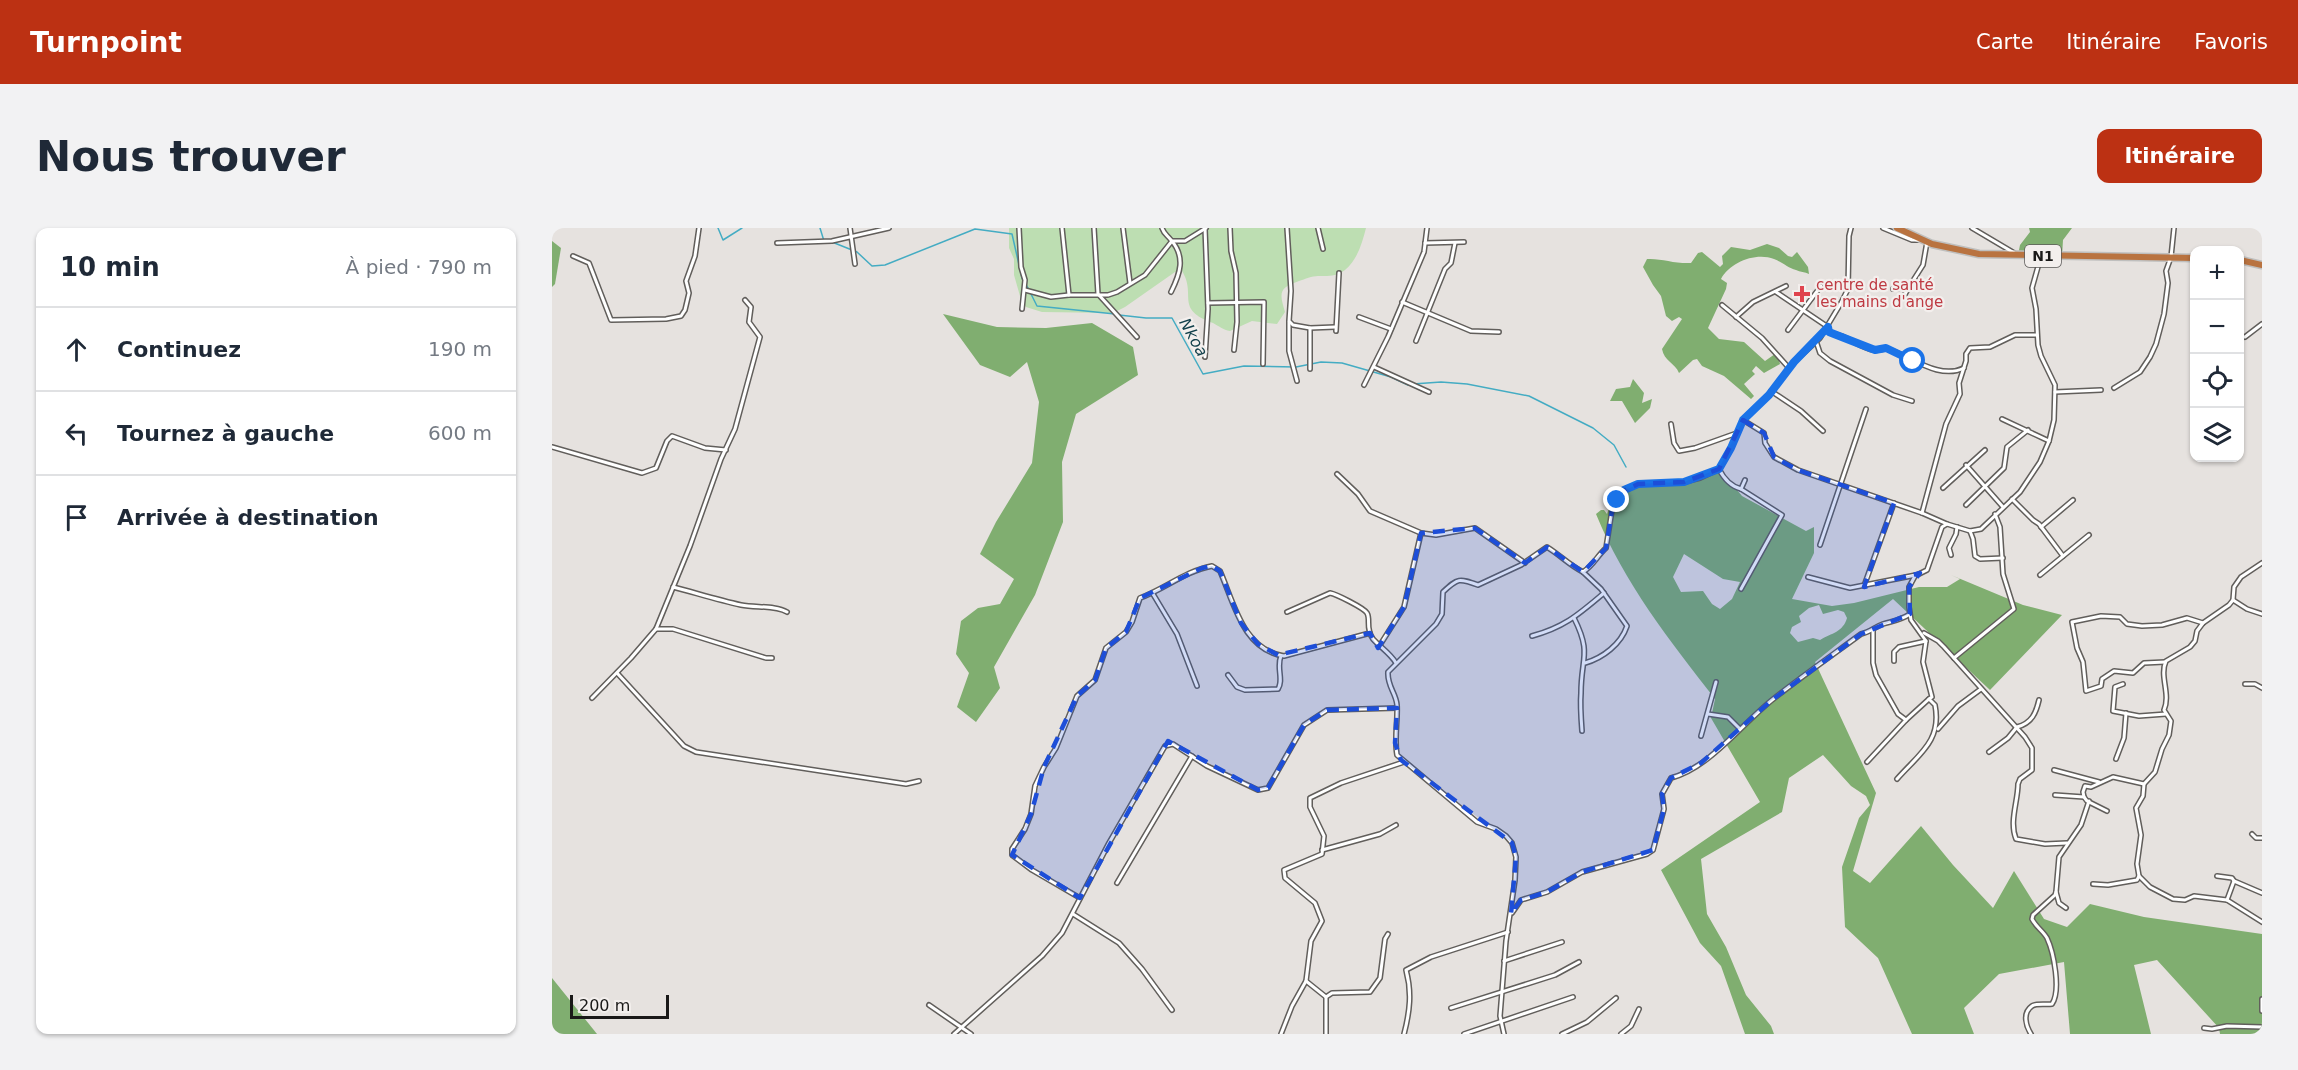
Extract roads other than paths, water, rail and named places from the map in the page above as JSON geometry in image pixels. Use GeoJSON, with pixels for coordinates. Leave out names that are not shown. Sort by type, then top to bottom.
{"type":"FeatureCollection","features":[{"type":"Feature","properties":{"kind":"highway","name":"N1"},"geometry":{"type":"LineString","coordinates":[[1897,228],[1955,251],[1978,254],[2190,258]]}},
{"type":"Feature","properties":{"kind":"highway"},"geometry":{"type":"LineString","coordinates":[[2244,261],[2262,265]]}},
{"type":"Feature","properties":{"kind":"street"},"geometry":{"type":"LineString","coordinates":[[573,256],[589,263],[611,320],[666,319],[681,316],[685,310],[689,293],[686,281],[695,256],[699,228]]}},
{"type":"Feature","properties":{"kind":"street"},"geometry":{"type":"LineString","coordinates":[[850,228],[855,264]]}},
{"type":"Feature","properties":{"kind":"street"},"geometry":{"type":"LineString","coordinates":[[777,243],[831,241],[889,228]]}},
{"type":"Feature","properties":{"kind":"street"},"geometry":{"type":"LineString","coordinates":[[1019,228],[1021,267],[1025,280],[1022,309]]}},
{"type":"Feature","properties":{"kind":"street"},"geometry":{"type":"LineString","coordinates":[[1062,228],[1069,295]]}},
{"type":"Feature","properties":{"kind":"street"},"geometry":{"type":"LineString","coordinates":[[1094,228],[1098,294],[1137,337]]}},
{"type":"Feature","properties":{"kind":"street"},"geometry":{"type":"LineString","coordinates":[[1123,228],[1130,283]]}},
{"type":"Feature","properties":{"kind":"street"},"geometry":{"type":"LineString","coordinates":[[1162,228],[1164,234],[1172,241],[1179,256],[1181,271],[1171,291]]}},
{"type":"Feature","properties":{"kind":"street"},"geometry":{"type":"LineString","coordinates":[[1025,290],[1051,297],[1098,294],[1108,296],[1118,292],[1144,274],[1172,241],[1185,241],[1205,228]]}},
{"type":"Feature","properties":{"kind":"street"},"geometry":{"type":"LineString","coordinates":[[1205,228],[1208,303],[1205,357]]}},
{"type":"Feature","properties":{"kind":"street"},"geometry":{"type":"LineString","coordinates":[[1230,228],[1231,251],[1236,273],[1237,322],[1234,350]]}},
{"type":"Feature","properties":{"kind":"street"},"geometry":{"type":"LineString","coordinates":[[1287,228],[1291,291],[1289,351],[1297,381]]}},
{"type":"Feature","properties":{"kind":"street"},"geometry":{"type":"LineString","coordinates":[[1318,228],[1323,249]]}},
{"type":"Feature","properties":{"kind":"street"},"geometry":{"type":"LineString","coordinates":[[1364,385],[1424,252],[1427,228]]}},
{"type":"Feature","properties":{"kind":"street"},"geometry":{"type":"LineString","coordinates":[[1583,572],[1592,566],[1596,556],[1606,548],[1613,504],[1624,490],[1638,484],[1684,482],[1719,469],[1743,420],[1772,391],[1789,368],[1828,327],[1848,290],[1851,228]]}},
{"type":"Feature","properties":{"kind":"street"},"geometry":{"type":"LineString","coordinates":[[1883,228],[1912,240],[1925,241],[1923,265],[1904,296]]}},
{"type":"Feature","properties":{"kind":"street"},"geometry":{"type":"LineString","coordinates":[[1972,228],[2017,255]]}},
{"type":"Feature","properties":{"kind":"street"},"geometry":{"type":"LineString","coordinates":[[2114,388],[2140,372],[2150,357],[2164,314],[2168,283],[2166,271],[2171,257],[2174,228]]}},
{"type":"Feature","properties":{"kind":"street"},"geometry":{"type":"LineString","coordinates":[[1425,243],[1464,242]]}},
{"type":"Feature","properties":{"kind":"street"},"geometry":{"type":"LineString","coordinates":[[1416,341],[1445,269],[1451,263],[1455,243]]}},
{"type":"Feature","properties":{"kind":"street"},"geometry":{"type":"LineString","coordinates":[[1743,420],[1764,433],[1765,443],[1774,457],[1798,470],[1922,513],[1947,524],[1970,531],[1981,529],[2020,492],[2049,441],[2054,420],[2055,385],[2041,356],[2032,288],[2041,256]]}},
{"type":"Feature","properties":{"kind":"street"},"geometry":{"type":"LineString","coordinates":[[1289,321],[1293,326],[1336,329],[1339,273]]}},
{"type":"Feature","properties":{"kind":"street"},"geometry":{"type":"LineString","coordinates":[[1893,289],[1900,288],[1904,283],[1909,287]]}},
{"type":"Feature","properties":{"kind":"street"},"geometry":{"type":"LineString","coordinates":[[1736,317],[1753,302],[1786,286]]}},
{"type":"Feature","properties":{"kind":"street"},"geometry":{"type":"LineString","coordinates":[[1788,330],[1821,286]]}},
{"type":"Feature","properties":{"kind":"street"},"geometry":{"type":"LineString","coordinates":[[1776,292],[1828,327],[1829,332],[1875,350],[1886,348],[1913,361],[1947,372],[1955,372],[1964,368]]}},
{"type":"Feature","properties":{"kind":"street"},"geometry":{"type":"LineString","coordinates":[[592,698],[656,629],[735,429],[760,337],[749,322],[751,307],[745,300]]}},
{"type":"Feature","properties":{"kind":"street"},"geometry":{"type":"LineString","coordinates":[[1208,303],[1264,302],[1263,364]]}},
{"type":"Feature","properties":{"kind":"street"},"geometry":{"type":"LineString","coordinates":[[1402,302],[1471,331],[1499,332]]}},
{"type":"Feature","properties":{"kind":"street"},"geometry":{"type":"LineString","coordinates":[[1722,305],[1762,338],[1789,368]]}},
{"type":"Feature","properties":{"kind":"street"},"geometry":{"type":"LineString","coordinates":[[1359,317],[1391,329]]}},
{"type":"Feature","properties":{"kind":"street"},"geometry":{"type":"LineString","coordinates":[[2245,337],[2262,324]]}},
{"type":"Feature","properties":{"kind":"street"},"geometry":{"type":"LineString","coordinates":[[1310,328],[1311,369]]}},
{"type":"Feature","properties":{"kind":"street"},"geometry":{"type":"LineString","coordinates":[[1922,513],[1946,424],[1960,394],[1959,383],[1966,354],[1970,348],[1990,347],[2015,335],[2037,335]]}},
{"type":"Feature","properties":{"kind":"street"},"geometry":{"type":"LineString","coordinates":[[1816,341],[1820,353],[1830,361],[1893,395],[1911,401]]}},
{"type":"Feature","properties":{"kind":"street"},"geometry":{"type":"LineString","coordinates":[[1374,367],[1429,392]]}},
{"type":"Feature","properties":{"kind":"street"},"geometry":{"type":"LineString","coordinates":[[2055,392],[2101,390]]}},
{"type":"Feature","properties":{"kind":"street"},"geometry":{"type":"LineString","coordinates":[[1772,391],[1823,430]]}},
{"type":"Feature","properties":{"kind":"street"},"geometry":{"type":"LineString","coordinates":[[1820,545],[1866,409]]}},
{"type":"Feature","properties":{"kind":"street"},"geometry":{"type":"LineString","coordinates":[[2002,419],[2049,441]]}},
{"type":"Feature","properties":{"kind":"street"},"geometry":{"type":"LineString","coordinates":[[1671,424],[1674,444],[1679,451],[1695,448],[1737,433]]}},
{"type":"Feature","properties":{"kind":"street"},"geometry":{"type":"LineString","coordinates":[[1966,505],[2004,468],[2007,447],[2028,430]]}},
{"type":"Feature","properties":{"kind":"street"},"geometry":{"type":"LineString","coordinates":[[552,447],[642,473],[656,468],[667,441],[672,436],[705,448],[726,450]]}},
{"type":"Feature","properties":{"kind":"street"},"geometry":{"type":"LineString","coordinates":[[1943,488],[1985,450]]}},
{"type":"Feature","properties":{"kind":"street"},"geometry":{"type":"LineString","coordinates":[[1966,465],[2003,507]]}},
{"type":"Feature","properties":{"kind":"street"},"geometry":{"type":"LineString","coordinates":[[1719,469],[1728,484],[1741,489],[1782,515],[1741,588]]}},
{"type":"Feature","properties":{"kind":"street"},"geometry":{"type":"LineString","coordinates":[[1337,474],[1358,494],[1370,511],[1421,533],[1436,535],[1475,528],[1525,563]]}},
{"type":"Feature","properties":{"kind":"street"},"geometry":{"type":"LineString","coordinates":[[1741,489],[1746,480]]}},
{"type":"Feature","properties":{"kind":"street"},"geometry":{"type":"LineString","coordinates":[[2012,499],[2041,527],[2063,556]]}},
{"type":"Feature","properties":{"kind":"street"},"geometry":{"type":"LineString","coordinates":[[2041,527],[2073,500]]}},
{"type":"Feature","properties":{"kind":"street"},"geometry":{"type":"LineString","coordinates":[[1864,586],[1894,503]]}},
{"type":"Feature","properties":{"kind":"street"},"geometry":{"type":"LineString","coordinates":[[1954,658],[2014,609],[2003,574],[2000,527],[1995,514]]}},
{"type":"Feature","properties":{"kind":"street"},"geometry":{"type":"LineString","coordinates":[[1867,762],[1906,720],[1932,697],[1923,662],[1926,641],[1911,620],[1909,587],[1915,576],[1927,570],[1938,535],[1942,527],[1947,524]]}},
{"type":"Feature","properties":{"kind":"street"},"geometry":{"type":"LineString","coordinates":[[1951,555],[1949,548],[1957,526]]}},
{"type":"Feature","properties":{"kind":"street"},"geometry":{"type":"LineString","coordinates":[[1970,531],[1975,556],[1980,559],[2003,558]]}},
{"type":"Feature","properties":{"kind":"street"},"geometry":{"type":"LineString","coordinates":[[1380,645],[1404,607],[1421,533]]}},
{"type":"Feature","properties":{"kind":"street"},"geometry":{"type":"LineString","coordinates":[[2040,575],[2089,535]]}},
{"type":"Feature","properties":{"kind":"street"},"geometry":{"type":"LineString","coordinates":[[1504,1034],[1501,1022],[1504,961],[1516,857],[1512,843],[1496,829],[1478,822],[1397,755],[1395,743],[1397,702],[1388,681],[1388,672],[1436,624],[1442,614],[1443,592],[1455,580],[1463,579],[1478,585],[1525,563],[1547,547],[1557,552],[1570,566],[1583,572],[1604,593],[1627,626],[1615,645],[1605,654],[1585,663]]}},
{"type":"Feature","properties":{"kind":"street"},"geometry":{"type":"LineString","coordinates":[[2203,623],[2187,618],[2162,625],[2142,626],[2127,624],[2120,617],[2102,616],[2072,622],[2077,648],[2083,662],[2086,691],[2102,686],[2102,679],[2114,671],[2129,673],[2137,671],[2144,663],[2165,662],[2190,647],[2203,623],[2233,600],[2234,587],[2241,577],[2262,563]]}},
{"type":"Feature","properties":{"kind":"street"},"geometry":{"type":"LineString","coordinates":[[1080,898],[1032,870],[1012,855],[1012,849],[1031,814],[1035,786],[1056,748],[1077,696],[1095,680],[1106,648],[1126,632],[1140,598],[1153,594],[1178,578],[1212,566],[1220,571],[1240,623],[1258,644],[1281,656],[1370,633]]}},
{"type":"Feature","properties":{"kind":"street"},"geometry":{"type":"LineString","coordinates":[[1808,577],[1850,588],[1920,573]]}},
{"type":"Feature","properties":{"kind":"street"},"geometry":{"type":"LineString","coordinates":[[673,587],[741,605],[769,609],[780,608],[788,612]]}},
{"type":"Feature","properties":{"kind":"street"},"geometry":{"type":"LineString","coordinates":[[1287,612],[1330,593],[1337,595],[1366,611],[1367,628],[1396,663]]}},
{"type":"Feature","properties":{"kind":"street"},"geometry":{"type":"LineString","coordinates":[[1532,636],[1555,630],[1574,618],[1604,593]]}},
{"type":"Feature","properties":{"kind":"street"},"geometry":{"type":"LineString","coordinates":[[1153,594],[1177,634],[1197,686]]}},
{"type":"Feature","properties":{"kind":"street"},"geometry":{"type":"LineString","coordinates":[[2233,600],[2247,609],[2262,614]]}},
{"type":"Feature","properties":{"kind":"street"},"geometry":{"type":"LineString","coordinates":[[1511,914],[1521,900],[1547,892],[1582,872],[1647,854],[1653,850],[1664,809],[1662,794],[1671,778],[1686,774],[1701,764],[1772,700],[1861,634],[1873,631],[1880,625],[1902,620],[1910,614]]}},
{"type":"Feature","properties":{"kind":"street"},"geometry":{"type":"LineString","coordinates":[[1574,618],[1585,642],[1581,691],[1582,731]]}},
{"type":"Feature","properties":{"kind":"street"},"geometry":{"type":"LineString","coordinates":[[656,629],[673,629],[772,658]]}},
{"type":"Feature","properties":{"kind":"street"},"geometry":{"type":"LineString","coordinates":[[1873,631],[1873,663],[1876,675],[1895,705],[1898,714],[1906,720]]}},
{"type":"Feature","properties":{"kind":"street"},"geometry":{"type":"LineString","coordinates":[[1922,633],[1938,641],[2017,727],[2032,748],[2033,764],[2018,784],[2014,813],[2016,839],[2045,844],[2067,843]]}},
{"type":"Feature","properties":{"kind":"street"},"geometry":{"type":"LineString","coordinates":[[1894,661],[1894,652],[1899,647],[1926,641]]}},
{"type":"Feature","properties":{"kind":"street"},"geometry":{"type":"LineString","coordinates":[[1228,675],[1237,687],[1245,690],[1278,689],[1281,684],[1279,661],[1281,656]]}},
{"type":"Feature","properties":{"kind":"street"},"geometry":{"type":"LineString","coordinates":[[2165,662],[2163,668],[2166,707],[2164,710],[2171,721],[2169,735],[2155,772],[2144,784],[2143,796],[2136,808],[2141,835],[2137,864],[2139,876],[2150,887],[2173,899],[2186,900],[2194,896],[2227,900],[2262,922]]}},
{"type":"Feature","properties":{"kind":"street"},"geometry":{"type":"LineString","coordinates":[[617,673],[684,746],[696,752],[906,784],[919,781]]}},
{"type":"Feature","properties":{"kind":"street"},"geometry":{"type":"LineString","coordinates":[[1701,736],[1716,682]]}},
{"type":"Feature","properties":{"kind":"street"},"geometry":{"type":"LineString","coordinates":[[2123,684],[2115,687],[2113,711],[2139,716],[2166,714]]}},
{"type":"Feature","properties":{"kind":"street"},"geometry":{"type":"LineString","coordinates":[[2245,684],[2255,684],[2262,688]]}},
{"type":"Feature","properties":{"kind":"street"},"geometry":{"type":"LineString","coordinates":[[1898,779],[1922,753],[1936,730],[1958,706],[1982,689]]}},
{"type":"Feature","properties":{"kind":"street"},"geometry":{"type":"LineString","coordinates":[[1929,699],[1935,705],[1936,730]]}},
{"type":"Feature","properties":{"kind":"street"},"geometry":{"type":"LineString","coordinates":[[1989,752],[2008,738],[2017,727],[2035,715],[2039,700]]}},
{"type":"Feature","properties":{"kind":"street"},"geometry":{"type":"LineString","coordinates":[[954,1034],[1042,956],[1062,933],[1165,746],[1173,744],[1208,766],[1258,790],[1268,788],[1304,725],[1327,710],[1397,708]]}},
{"type":"Feature","properties":{"kind":"street"},"geometry":{"type":"LineString","coordinates":[[1708,714],[1728,717],[1740,729]]}},
{"type":"Feature","properties":{"kind":"street"},"geometry":{"type":"LineString","coordinates":[[2116,759],[2124,738],[2126,714]]}},
{"type":"Feature","properties":{"kind":"street"},"geometry":{"type":"LineString","coordinates":[[1117,883],[1192,756]]}},
{"type":"Feature","properties":{"kind":"street"},"geometry":{"type":"LineString","coordinates":[[1281,1034],[1306,981],[1311,941],[1322,921],[1315,903],[1285,878],[1284,870],[1322,854],[1324,836],[1311,807],[1310,798],[1341,783],[1404,762]]}},
{"type":"Feature","properties":{"kind":"street"},"geometry":{"type":"LineString","coordinates":[[2054,770],[2100,783]]}},
{"type":"Feature","properties":{"kind":"street"},"geometry":{"type":"LineString","coordinates":[[2084,797],[2085,786],[2091,787],[2113,777],[2144,784]]}},
{"type":"Feature","properties":{"kind":"street"},"geometry":{"type":"LineString","coordinates":[[2055,795],[2084,797],[2108,811]]}},
{"type":"Feature","properties":{"kind":"street"},"geometry":{"type":"LineString","coordinates":[[2066,908],[2059,903],[2056,892],[2059,857],[2081,825],[2089,801]]}},
{"type":"Feature","properties":{"kind":"street"},"geometry":{"type":"LineString","coordinates":[[1322,850],[1380,834],[1396,825]]}},
{"type":"Feature","properties":{"kind":"street"},"geometry":{"type":"LineString","coordinates":[[2252,834],[2256,838],[2262,838]]}},
{"type":"Feature","properties":{"kind":"street"},"geometry":{"type":"LineString","coordinates":[[2093,884],[2108,885],[2137,880],[2139,876]]}},
{"type":"Feature","properties":{"kind":"street"},"geometry":{"type":"LineString","coordinates":[[2217,876],[2232,878],[2262,893]]}},
{"type":"Feature","properties":{"kind":"street"},"geometry":{"type":"LineString","coordinates":[[2227,900],[2234,881]]}},
{"type":"Feature","properties":{"kind":"street"},"geometry":{"type":"LineString","coordinates":[[2031,1034],[2025,1025],[2030,1007],[2052,1004],[2056,999],[2055,973],[2048,940],[2032,919],[2033,915],[2056,892]]}},
{"type":"Feature","properties":{"kind":"street"},"geometry":{"type":"LineString","coordinates":[[1073,914],[1119,943],[1142,969],[1172,1010]]}},
{"type":"Feature","properties":{"kind":"street"},"geometry":{"type":"LineString","coordinates":[[1404,1034],[1411,993],[1406,970],[1431,957],[1508,932]]}},
{"type":"Feature","properties":{"kind":"street"},"geometry":{"type":"LineString","coordinates":[[1326,997],[1332,993],[1370,992],[1380,978],[1385,939],[1388,934]]}},
{"type":"Feature","properties":{"kind":"street"},"geometry":{"type":"LineString","coordinates":[[1504,961],[1562,942]]}},
{"type":"Feature","properties":{"kind":"street"},"geometry":{"type":"LineString","coordinates":[[1451,1008],[1556,975],[1579,962]]}},
{"type":"Feature","properties":{"kind":"street"},"geometry":{"type":"LineString","coordinates":[[1306,981],[1326,997]]}},
{"type":"Feature","properties":{"kind":"street"},"geometry":{"type":"LineString","coordinates":[[1326,997],[1326,1034]]}},
{"type":"Feature","properties":{"kind":"street"},"geometry":{"type":"LineString","coordinates":[[1464,1034],[1574,997]]}},
{"type":"Feature","properties":{"kind":"street"},"geometry":{"type":"LineString","coordinates":[[1562,1034],[1587,1022],[1616,998]]}},
{"type":"Feature","properties":{"kind":"street"},"geometry":{"type":"LineString","coordinates":[[2262,999],[2262,1011]]}},
{"type":"Feature","properties":{"kind":"street"},"geometry":{"type":"LineString","coordinates":[[928,1005],[970,1034]]}},
{"type":"Feature","properties":{"kind":"street"},"geometry":{"type":"LineString","coordinates":[[1621,1034],[1631,1026],[1639,1009]]}},
{"type":"Feature","properties":{"kind":"street"},"geometry":{"type":"LineString","coordinates":[[2204,1028],[2262,1027]]}},
{"type":"Feature","properties":{"kind":"waterway","name":"Nkoa"},"geometry":{"type":"LineString","coordinates":[[718,228],[723,240],[742,228]]}},
{"type":"Feature","properties":{"kind":"waterway","name":"Nkoa"},"geometry":{"type":"LineString","coordinates":[[820,228],[824,241]]}},
{"type":"Feature","properties":{"kind":"waterway","name":"Nkoa"},"geometry":{"type":"LineString","coordinates":[[832,242],[857,252],[872,266],[885,265],[975,229],[1012,234],[1022,278],[1029,290]]}},
{"type":"Feature","properties":{"kind":"waterway","name":"Nkoa"},"geometry":{"type":"LineString","coordinates":[[1031,294],[1037,306],[1115,314]]}},
{"type":"Feature","properties":{"kind":"waterway","name":"Nkoa"},"geometry":{"type":"LineString","coordinates":[[1119,315],[1172,318],[1203,374],[1244,366],[1296,367],[1321,362],[1342,363],[1391,377],[1408,385]]}},
{"type":"Feature","properties":{"kind":"waterway","name":"Nkoa"},"geometry":{"type":"LineString","coordinates":[[1413,384],[1441,382],[1467,384],[1529,396],[1593,428],[1614,445],[1626,467]]}},
{"type":"Feature","properties":{"kind":"place","name":"centre de santé les mains d'ange"},"geometry":{"type":"Point","coordinates":[1802,294]}}]}
